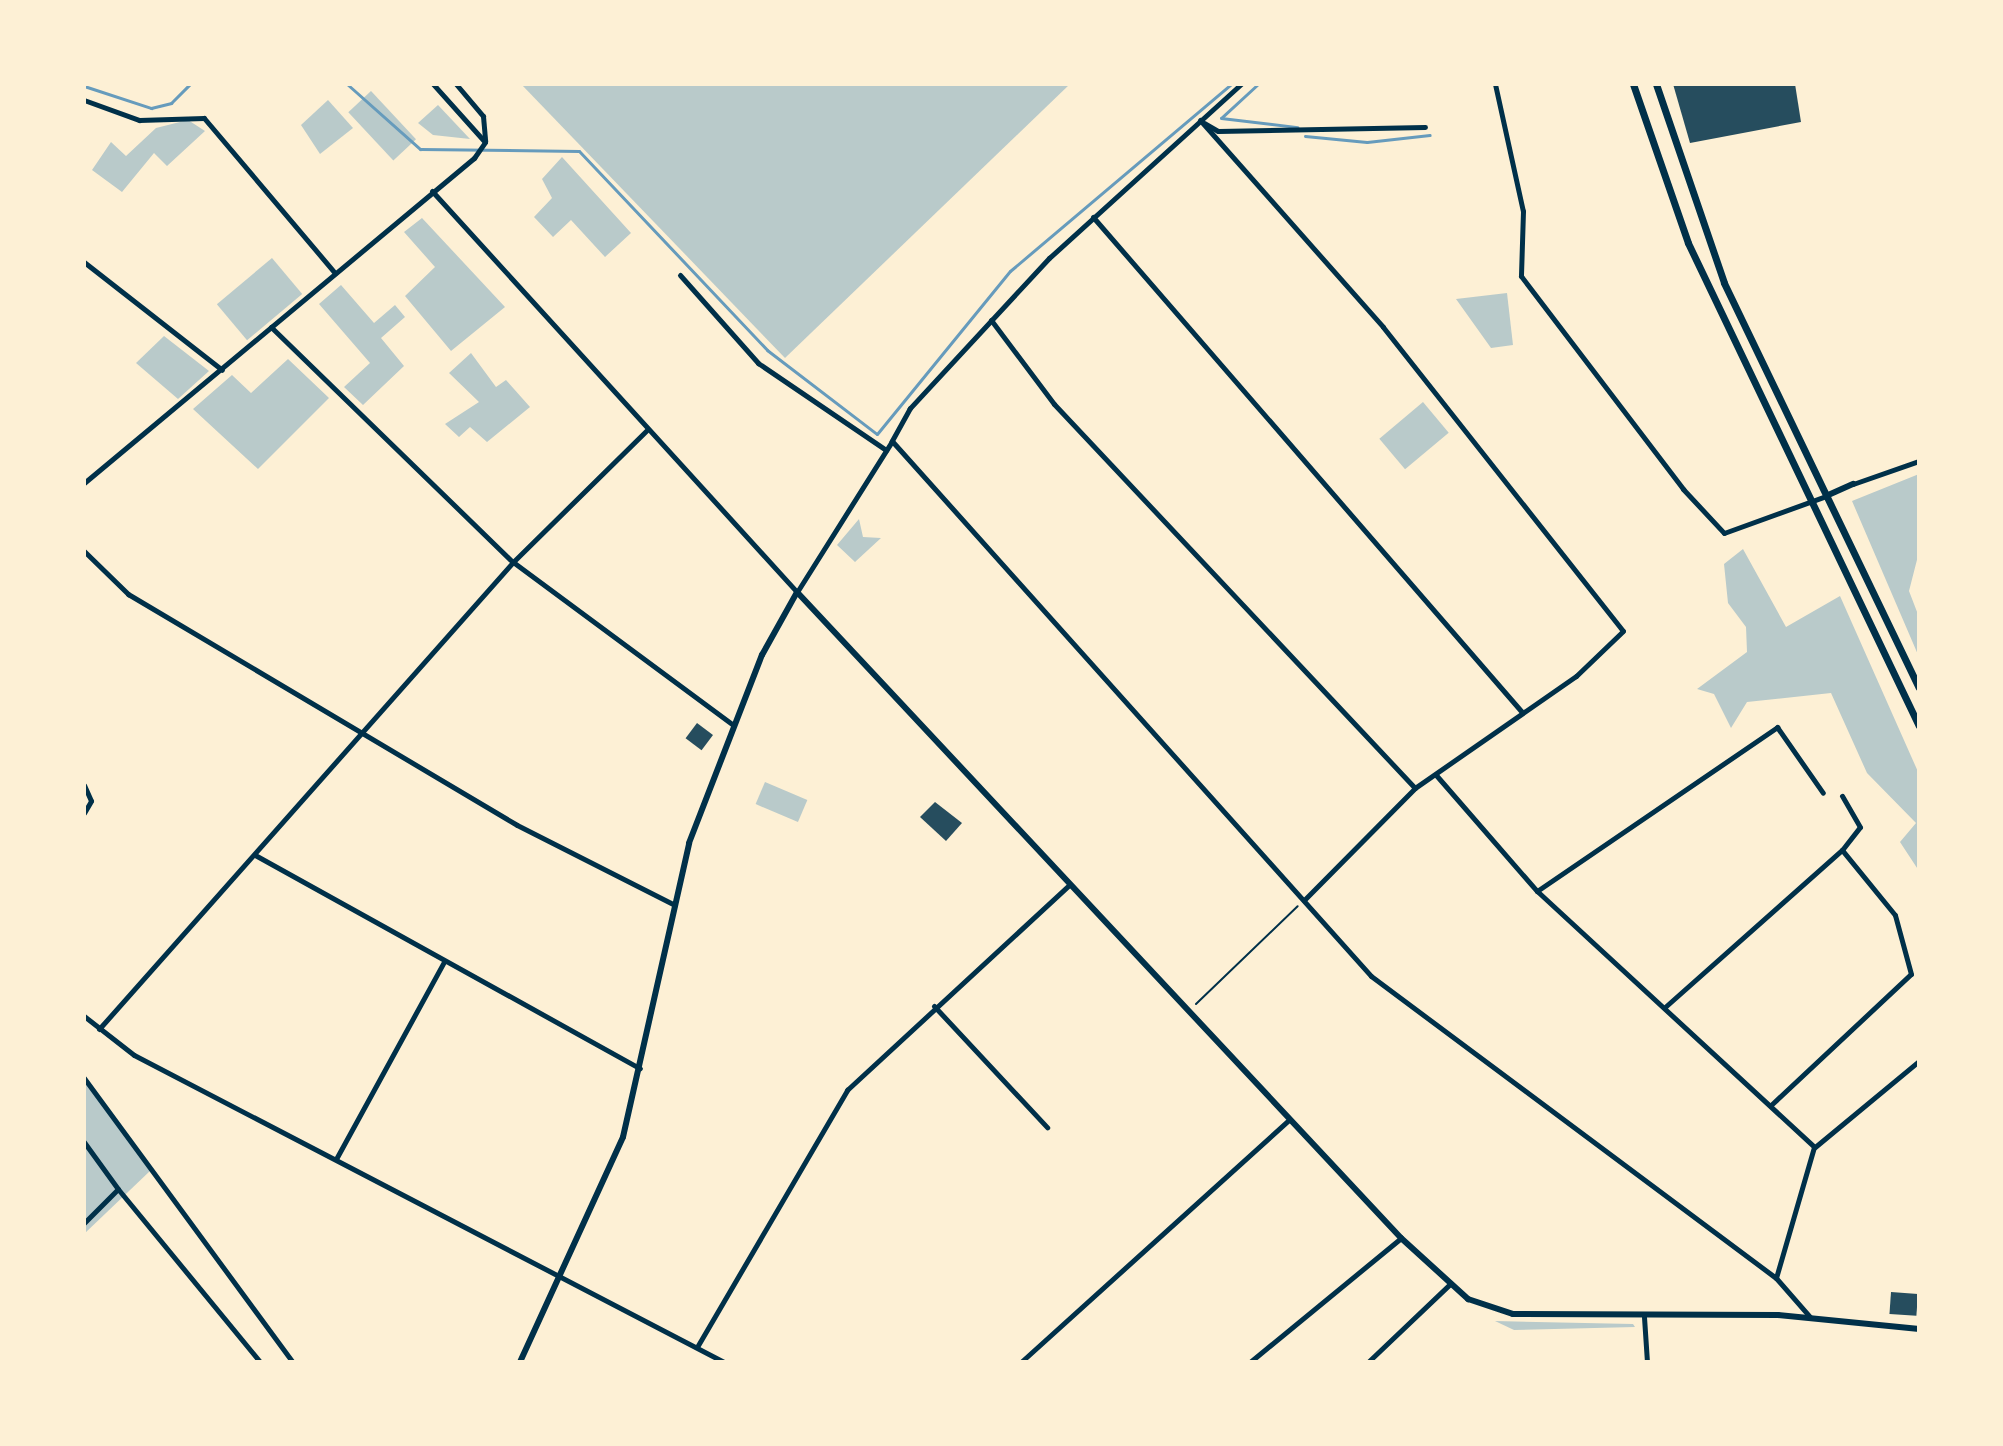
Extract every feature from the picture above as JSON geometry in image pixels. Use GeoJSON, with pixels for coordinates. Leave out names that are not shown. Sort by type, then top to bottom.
{"type":"FeatureCollection","features":[{"type":"Feature","properties":{"kind":"main road"},"geometry":{"type":"LineString","coordinates":[[1633,84],[1688,243],[1919,726]]}},
{"type":"Feature","properties":{"kind":"main road"},"geometry":{"type":"LineString","coordinates":[[1656,84],[1694,211],[1919,688]]}},
{"type":"Feature","properties":{"kind":"street"},"geometry":{"type":"LineString","coordinates":[[433,84],[485,143]]}},
{"type":"Feature","properties":{"kind":"street"},"geometry":{"type":"LineString","coordinates":[[84,483],[474,158],[485,143],[483,116],[456,84]]}},
{"type":"Feature","properties":{"kind":"street"},"geometry":{"type":"LineString","coordinates":[[520,1362],[599,1202],[641,1069],[689,843],[733,725],[797,592],[893,437],[991,320],[1093,217],[1241,84]]}},
{"type":"Feature","properties":{"kind":"street"},"geometry":{"type":"LineString","coordinates":[[1495,84],[1523,211],[1521,276],[1582,358],[1724,533],[1919,461]]}},
{"type":"Feature","properties":{"kind":"street"},"geometry":{"type":"LineString","coordinates":[[84,100],[139,120],[204,118],[335,273]]}},
{"type":"Feature","properties":{"kind":"street"},"geometry":{"type":"LineString","coordinates":[[1200,120],[1218,131],[1425,127]]}},
{"type":"Feature","properties":{"kind":"street"},"geometry":{"type":"LineString","coordinates":[[1200,120],[1383,327],[1623,631],[1576,676],[1521,711],[1415,788],[1304,900]]}},
{"type":"Feature","properties":{"kind":"street"},"geometry":{"type":"LineString","coordinates":[[432,191],[633,405],[646,431],[1289,1120],[1401,1238],[1450,1284],[1487,1310],[1644,1317],[1810,1317],[1919,1329]]}},
{"type":"Feature","properties":{"kind":"street"},"geometry":{"type":"LineString","coordinates":[[1093,217],[1521,711]]}},
{"type":"Feature","properties":{"kind":"street"},"geometry":{"type":"LineString","coordinates":[[84,262],[222,370]]}},
{"type":"Feature","properties":{"kind":"street"},"geometry":{"type":"LineString","coordinates":[[680,275],[758,363],[886,450]]}},
{"type":"Feature","properties":{"kind":"street"},"geometry":{"type":"LineString","coordinates":[[991,320],[1054,404],[1415,788]]}},
{"type":"Feature","properties":{"kind":"street"},"geometry":{"type":"LineString","coordinates":[[271,327],[513,562],[733,725]]}},
{"type":"Feature","properties":{"kind":"street"},"geometry":{"type":"LineString","coordinates":[[99,1029],[513,562],[646,431]]}},
{"type":"Feature","properties":{"kind":"street"},"geometry":{"type":"LineString","coordinates":[[893,437],[1371,976],[1436,1030],[1776,1278],[1810,1317]]}},
{"type":"Feature","properties":{"kind":"street"},"geometry":{"type":"LineString","coordinates":[[84,551],[128,594],[517,825],[675,905]]}},
{"type":"Feature","properties":{"kind":"street"},"geometry":{"type":"LineString","coordinates":[[1537,891],[1777,727],[1823,793]]}},
{"type":"Feature","properties":{"kind":"street"},"geometry":{"type":"LineString","coordinates":[[1436,775],[1537,891],[1772,1104],[1814,1147]]}},
{"type":"Feature","properties":{"kind":"street"},"geometry":{"type":"LineString","coordinates":[[84,785],[91,801],[84,813]]}},
{"type":"Feature","properties":{"kind":"street"},"geometry":{"type":"LineString","coordinates":[[1665,1007],[1842,850],[1860,827],[1842,796]]}},
{"type":"Feature","properties":{"kind":"street"},"geometry":{"type":"LineString","coordinates":[[1772,1104],[1911,974],[1895,915],[1842,850]]}},
{"type":"Feature","properties":{"kind":"street"},"geometry":{"type":"LineString","coordinates":[[255,855],[641,1069]]}},
{"type":"Feature","properties":{"kind":"street"},"geometry":{"type":"LineString","coordinates":[[697,1347],[847,1090],[934,1006],[1069,885]]}},
{"type":"Feature","properties":{"kind":"street"},"geometry":{"type":"LineString","coordinates":[[336,1159],[444,962]]}},
{"type":"Feature","properties":{"kind":"street"},"geometry":{"type":"LineString","coordinates":[[934,1006],[1047,1127]]}},
{"type":"Feature","properties":{"kind":"street"},"geometry":{"type":"LineString","coordinates":[[84,1016],[134,1055],[724,1362]]}},
{"type":"Feature","properties":{"kind":"street"},"geometry":{"type":"LineString","coordinates":[[1776,1278],[1814,1147],[1919,1061]]}},
{"type":"Feature","properties":{"kind":"street"},"geometry":{"type":"LineString","coordinates":[[84,1078],[293,1362]]}},
{"type":"Feature","properties":{"kind":"street"},"geometry":{"type":"LineString","coordinates":[[1021,1362],[1289,1120]]}},
{"type":"Feature","properties":{"kind":"street"},"geometry":{"type":"LineString","coordinates":[[84,1142],[118,1189],[260,1362]]}},
{"type":"Feature","properties":{"kind":"street"},"geometry":{"type":"LineString","coordinates":[[84,1223],[118,1189]]}},
{"type":"Feature","properties":{"kind":"street"},"geometry":{"type":"LineString","coordinates":[[1250,1362],[1401,1238]]}},
{"type":"Feature","properties":{"kind":"street"},"geometry":{"type":"LineString","coordinates":[[1368,1362],[1450,1284]]}},
{"type":"Feature","properties":{"kind":"street"},"geometry":{"type":"LineString","coordinates":[[1644,1317],[1647,1362]]}},
{"type":"Feature","properties":{"kind":"path"},"geometry":{"type":"LineString","coordinates":[[1188,1012],[1304,900]]}},
{"type":"Feature","properties":{"kind":"shaded area"},"geometry":{"type":"Polygon","coordinates":[[[521,84],[1070,84],[785,358],[521,84]]]}},
{"type":"Feature","properties":{"kind":"shaded area"},"geometry":{"type":"Polygon","coordinates":[[[371,91],[416,139],[393,160],[348,112],[371,91]]]}},
{"type":"Feature","properties":{"kind":"shaded area"},"geometry":{"type":"Polygon","coordinates":[[[328,100],[353,128],[320,154],[301,125],[328,100]]]}},
{"type":"Feature","properties":{"kind":"shaded area"},"geometry":{"type":"Polygon","coordinates":[[[438,105],[470,139],[433,135],[418,123],[438,105]]]}},
{"type":"Feature","properties":{"kind":"shaded area"},"geometry":{"type":"Polygon","coordinates":[[[188,120],[205,131],[167,166],[154,153],[122,192],[92,170],[111,142],[126,156],[156,128],[188,120]]]}},
{"type":"Feature","properties":{"kind":"shaded area"},"geometry":{"type":"Polygon","coordinates":[[[562,157],[631,233],[605,257],[571,220],[553,237],[534,217],[552,198],[542,179],[562,157]]]}},
{"type":"Feature","properties":{"kind":"shaded area"},"geometry":{"type":"Polygon","coordinates":[[[422,218],[505,307],[451,351],[405,296],[435,267],[404,232],[422,218]]]}},
{"type":"Feature","properties":{"kind":"shaded area"},"geometry":{"type":"Polygon","coordinates":[[[272,258],[302,294],[247,340],[217,304],[272,258]]]}},
{"type":"Feature","properties":{"kind":"shaded area"},"geometry":{"type":"Polygon","coordinates":[[[341,285],[374,323],[395,305],[405,317],[381,338],[404,366],[363,405],[344,387],[370,363],[319,304],[341,285]]]}},
{"type":"Feature","properties":{"kind":"shaded area"},"geometry":{"type":"Polygon","coordinates":[[[1507,293],[1513,345],[1491,348],[1456,299],[1507,293]]]}},
{"type":"Feature","properties":{"kind":"shaded area"},"geometry":{"type":"Polygon","coordinates":[[[164,336],[209,371],[178,399],[136,363],[164,336]]]}},
{"type":"Feature","properties":{"kind":"shaded area"},"geometry":{"type":"Polygon","coordinates":[[[471,353],[496,387],[506,380],[530,407],[487,442],[470,427],[459,437],[445,424],[479,402],[449,373],[471,353]]]}},
{"type":"Feature","properties":{"kind":"shaded area"},"geometry":{"type":"Polygon","coordinates":[[[288,359],[329,398],[258,469],[193,409],[232,375],[251,393],[288,359]]]}},
{"type":"Feature","properties":{"kind":"shaded area"},"geometry":{"type":"Polygon","coordinates":[[[1423,402],[1449,433],[1405,469],[1379,439],[1423,402]]]}},
{"type":"Feature","properties":{"kind":"shaded area"},"geometry":{"type":"Polygon","coordinates":[[[1919,474],[1919,552],[1909,591],[1919,617],[1919,657],[1852,501],[1919,474]]]}},
{"type":"Feature","properties":{"kind":"shaded area"},"geometry":{"type":"Polygon","coordinates":[[[859,519],[863,537],[881,538],[855,562],[837,545],[859,519]]]}},
{"type":"Feature","properties":{"kind":"shaded area"},"geometry":{"type":"Polygon","coordinates":[[[1743,549],[1786,627],[1840,596],[1919,774],[1919,871],[1900,842],[1916,823],[1867,773],[1831,693],[1747,702],[1731,728],[1714,694],[1697,689],[1747,652],[1746,627],[1728,603],[1724,564],[1743,549]]]}},
{"type":"Feature","properties":{"kind":"shaded area"},"geometry":{"type":"Polygon","coordinates":[[[765,782],[807,800],[798,822],[756,804],[765,782]]]}},
{"type":"Feature","properties":{"kind":"shaded area"},"geometry":{"type":"Polygon","coordinates":[[[84,1074],[151,1170],[84,1234],[84,1074]]]}},
{"type":"Feature","properties":{"kind":"shaded area"},"geometry":{"type":"Polygon","coordinates":[[[1495,1321],[1633,1324],[1635,1327],[1514,1330],[1495,1321]]]}},
{"type":"Feature","properties":{"kind":"building"},"geometry":{"type":"Polygon","coordinates":[[[1673,84],[1795,84],[1801,122],[1690,143],[1673,84]]]}},
{"type":"Feature","properties":{"kind":"building"},"geometry":{"type":"Polygon","coordinates":[[[697,723],[713,735],[702,750],[686,738],[697,723]]]}},
{"type":"Feature","properties":{"kind":"building"},"geometry":{"type":"Polygon","coordinates":[[[935,802],[962,823],[946,841],[920,817],[935,802]]]}},
{"type":"Feature","properties":{"kind":"building"},"geometry":{"type":"Polygon","coordinates":[[[1891,1292],[1918,1294],[1916,1316],[1889,1314],[1891,1292]]]}},
{"type":"Feature","properties":{"kind":"waterway"},"geometry":{"type":"LineString","coordinates":[[84,86],[151,108],[171,103],[190,84]]}},
{"type":"Feature","properties":{"kind":"waterway"},"geometry":{"type":"LineString","coordinates":[[347,84],[420,149],[579,151],[767,350],[877,434],[1010,271],[1231,84]]}},
{"type":"Feature","properties":{"kind":"waterway"},"geometry":{"type":"LineString","coordinates":[[1258,84],[1221,118],[1297,127]]}},
{"type":"Feature","properties":{"kind":"waterway"},"geometry":{"type":"LineString","coordinates":[[1305,136],[1367,142],[1430,135]]}}]}
